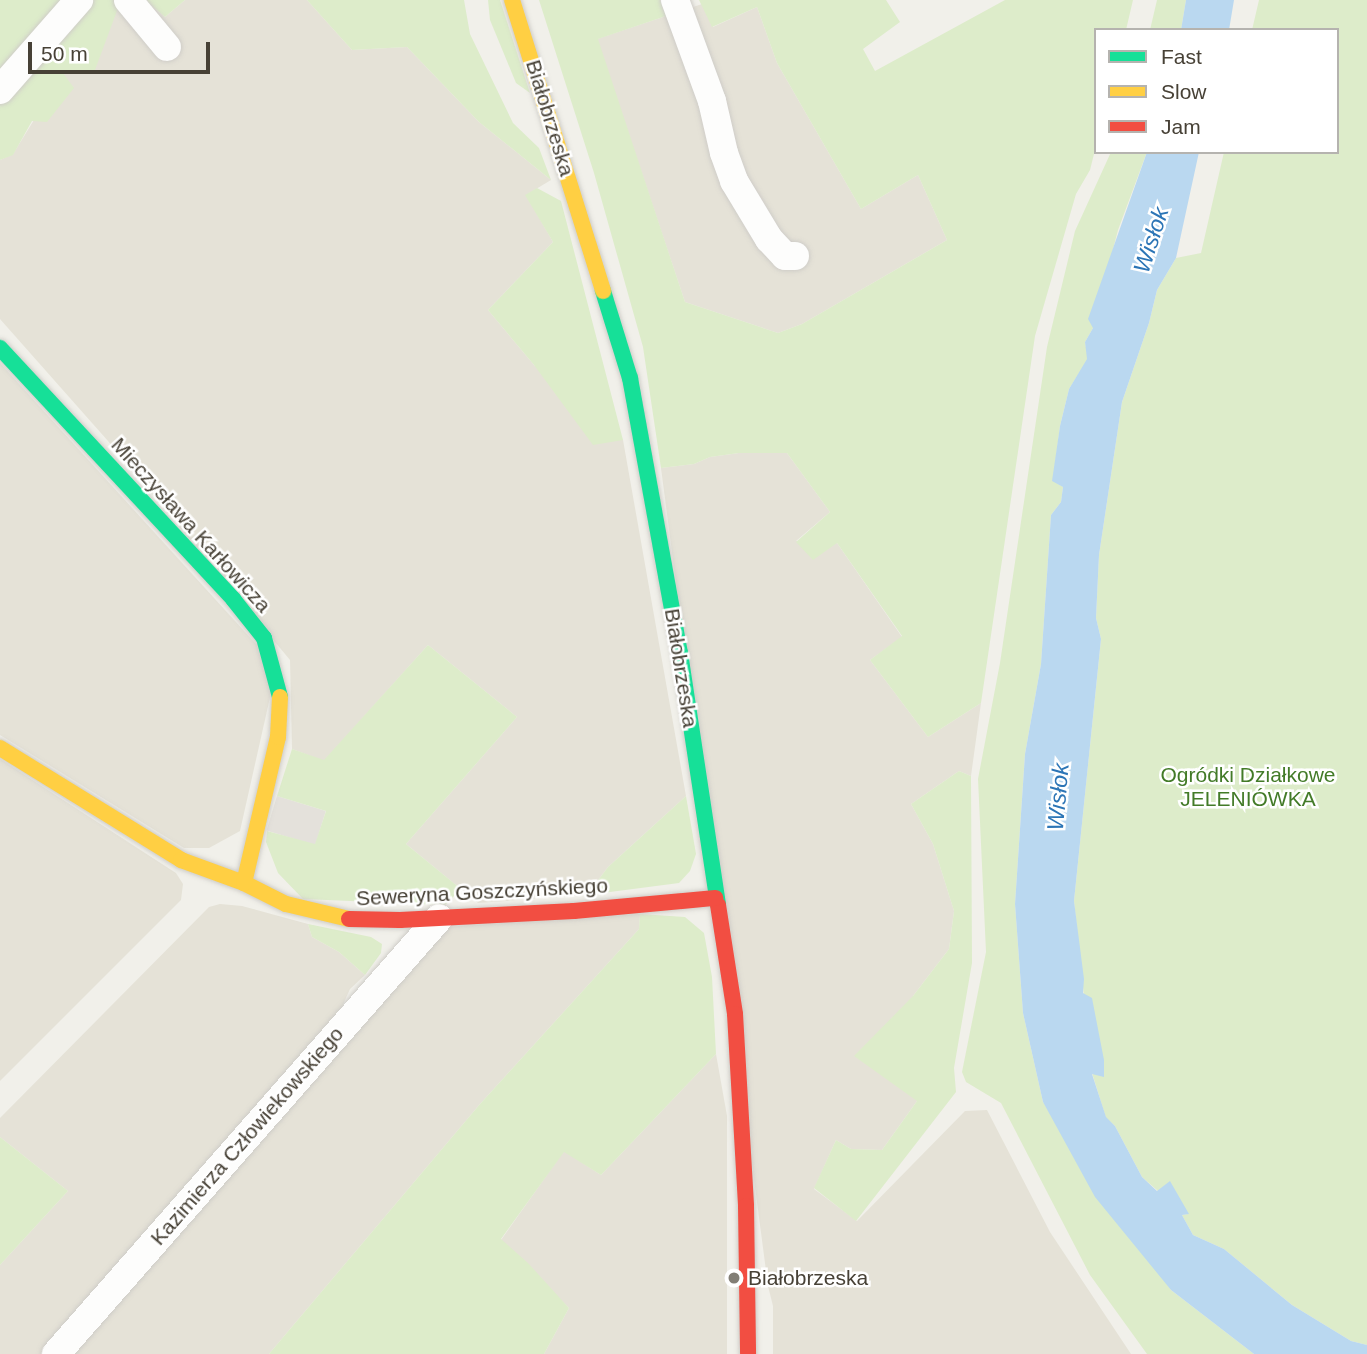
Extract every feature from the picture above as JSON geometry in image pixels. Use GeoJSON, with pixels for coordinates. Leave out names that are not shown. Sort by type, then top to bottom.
{"type":"FeatureCollection","features":[{"type":"Feature","properties":{"kind":"street"},"geometry":{"type":"LineString","coordinates":[[0,90],[79,0]]}},
{"type":"Feature","properties":{"kind":"street"},"geometry":{"type":"LineString","coordinates":[[128,0],[166,47]]}},
{"type":"Feature","properties":{"kind":"street","name":"Białobrzeska"},"geometry":{"type":"LineString","coordinates":[[512,0],[630,378],[680,653],[715,898],[735,1014],[746,1206],[748,1354]]}},
{"type":"Feature","properties":{"kind":"street"},"geometry":{"type":"LineString","coordinates":[[675,0],[712,101],[723,153],[734,181],[769,239],[785,256],[795,256]]}},
{"type":"Feature","properties":{"kind":"street","name":"Mieczysława Karłowicza"},"geometry":{"type":"LineString","coordinates":[[0,348],[264,638],[280,698],[278,737],[244,883]]}},
{"type":"Feature","properties":{"kind":"street","name":"Seweryna Goszczyńskiego"},"geometry":{"type":"LineString","coordinates":[[0,748],[181,860],[244,883],[286,904],[341,919],[439,918],[574,911],[715,898]]}},
{"type":"Feature","properties":{"kind":"street","name":"Kazimierza Człowiekowskiego"},"geometry":{"type":"LineString","coordinates":[[56,1354],[439,918]]}},
{"type":"Feature","properties":{"kind":"shaded area"},"geometry":{"type":"Polygon","coordinates":[[[121,0],[145,0],[165,17],[185,0],[307,0],[352,50],[407,47],[479,122],[551,180],[526,195],[553,242],[488,310],[534,365],[623,440],[686,796],[608,867],[587,895],[478,903],[406,844],[517,717],[428,645],[324,761],[292,749],[290,660],[108,441],[0,319],[0,160],[13,154],[63,73],[121,0]]]}},
{"type":"Feature","properties":{"kind":"shaded area"},"geometry":{"type":"Polygon","coordinates":[[[702,4],[713,27],[757,7],[777,63],[861,209],[918,175],[947,240],[802,324],[778,333],[685,302],[597,39],[702,4]]]}},
{"type":"Feature","properties":{"kind":"shaded area"},"geometry":{"type":"Polygon","coordinates":[[[0,363],[257,645],[271,693],[240,831],[209,848],[184,848],[0,735],[0,363]]]}},
{"type":"Feature","properties":{"kind":"shaded area"},"geometry":{"type":"Polygon","coordinates":[[[739,453],[787,453],[830,512],[796,541],[837,543],[902,637],[870,660],[928,737],[981,703],[971,776],[959,771],[911,804],[933,844],[954,911],[949,949],[913,996],[917,1101],[882,1150],[851,1149],[836,1140],[814,1189],[857,1221],[965,1111],[987,1110],[1050,1232],[1131,1354],[773,1354],[773,1306],[768,1286],[661,468],[694,464],[710,457],[739,453]]]}},
{"type":"Feature","properties":{"kind":"shaded area"},"geometry":{"type":"Polygon","coordinates":[[[0,759],[176,873],[183,884],[181,900],[0,1081],[0,759]]]}},
{"type":"Feature","properties":{"kind":"shaded area"},"geometry":{"type":"Polygon","coordinates":[[[277,796],[326,811],[315,845],[266,830],[277,796]]]}},
{"type":"Feature","properties":{"kind":"shaded area"},"geometry":{"type":"Polygon","coordinates":[[[220,904],[242,906],[308,924],[312,937],[339,952],[365,975],[350,989],[333,1027],[41,1354],[0,1354],[0,1265],[68,1191],[0,1137],[0,1118],[209,907],[220,904]]]}},
{"type":"Feature","properties":{"kind":"shaded area"},"geometry":{"type":"Polygon","coordinates":[[[640,914],[639,929],[480,1104],[269,1354],[66,1354],[446,927],[640,914]]]}},
{"type":"Feature","properties":{"kind":"shaded area"},"geometry":{"type":"Polygon","coordinates":[[[716,1054],[727,1116],[727,1354],[544,1354],[569,1308],[501,1240],[564,1151],[601,1175],[716,1054]]]}},
{"type":"Feature","properties":{"kind":"green space"},"geometry":{"type":"Polygon","coordinates":[[[0,0],[121,0],[95,70],[63,73],[74,88],[47,122],[32,121],[13,155],[0,160],[0,0]]]}},
{"type":"Feature","properties":{"kind":"green space"},"geometry":{"type":"Polygon","coordinates":[[[145,0],[185,0],[165,17],[145,0]]]}},
{"type":"Feature","properties":{"kind":"green space"},"geometry":{"type":"Polygon","coordinates":[[[307,0],[464,0],[470,34],[513,123],[539,148],[551,180],[479,122],[407,47],[352,50],[307,0]]]}},
{"type":"Feature","properties":{"kind":"green space"},"geometry":{"type":"Polygon","coordinates":[[[488,0],[500,0],[530,93],[516,83],[490,20],[488,0]]]}},
{"type":"Feature","properties":{"kind":"green space"},"geometry":{"type":"Polygon","coordinates":[[[539,0],[660,0],[666,16],[598,39],[685,302],[778,333],[802,324],[947,240],[918,175],[861,209],[777,63],[757,7],[712,27],[699,0],[886,0],[900,22],[863,49],[875,71],[1005,0],[1133,0],[1126,28],[1094,28],[1094,154],[1090,170],[1076,194],[1035,336],[981,703],[928,737],[870,660],[902,636],[837,543],[813,560],[796,542],[830,512],[787,453],[739,453],[710,457],[694,464],[661,468],[643,347],[594,173],[539,0]]]}},
{"type":"Feature","properties":{"kind":"green space"},"geometry":{"type":"Polygon","coordinates":[[[1157,0],[1186,0],[1181,28],[1150,28],[1157,0]]]}},
{"type":"Feature","properties":{"kind":"green space","name":"Ogródki Działkowe JELENIÓWKA"},"geometry":{"type":"Polygon","coordinates":[[[1259,0],[1367,0],[1367,1345],[1351,1341],[1292,1305],[1224,1249],[1193,1235],[1182,1215],[1188,1214],[1170,1182],[1158,1191],[1142,1177],[1115,1126],[1106,1118],[1092,1073],[1074,901],[1101,639],[1096,618],[1099,555],[1122,402],[1149,323],[1157,290],[1176,258],[1201,253],[1224,154],[1339,154],[1339,28],[1252,28],[1259,0]]]}},
{"type":"Feature","properties":{"kind":"green space"},"geometry":{"type":"Polygon","coordinates":[[[1110,154],[1146,154],[1118,230],[1093,328],[1085,342],[1088,359],[1069,389],[1060,426],[1053,480],[1063,487],[1061,502],[1051,515],[1041,664],[1025,754],[1015,904],[1023,1013],[1043,1102],[1171,1290],[1254,1354],[1147,1354],[1090,1275],[1001,1103],[966,1082],[962,1072],[986,952],[978,779],[1000,663],[1047,347],[1075,231],[1110,154]]]}},
{"type":"Feature","properties":{"kind":"green space"},"geometry":{"type":"Polygon","coordinates":[[[537,188],[561,201],[623,440],[593,445],[534,365],[488,310],[553,242],[525,195],[537,188]]]}},
{"type":"Feature","properties":{"kind":"green space"},"geometry":{"type":"Polygon","coordinates":[[[428,645],[517,717],[406,844],[461,889],[445,905],[303,899],[278,873],[266,842],[267,831],[315,844],[326,811],[277,796],[292,749],[324,760],[428,645]]]}},
{"type":"Feature","properties":{"kind":"green space"},"geometry":{"type":"Polygon","coordinates":[[[959,771],[971,776],[972,963],[954,1068],[956,1092],[856,1221],[814,1188],[836,1140],[851,1149],[882,1150],[917,1101],[854,1056],[913,996],[949,949],[954,911],[933,844],[911,804],[959,771]]]}},
{"type":"Feature","properties":{"kind":"green space"},"geometry":{"type":"Polygon","coordinates":[[[686,796],[696,854],[690,871],[679,883],[587,895],[608,867],[686,796]]]}},
{"type":"Feature","properties":{"kind":"green space"},"geometry":{"type":"Polygon","coordinates":[[[640,914],[685,917],[704,933],[712,977],[716,1054],[601,1175],[564,1152],[501,1239],[528,1263],[569,1308],[544,1354],[269,1354],[480,1104],[639,929],[640,914]]]}},
{"type":"Feature","properties":{"kind":"green space"},"geometry":{"type":"Polygon","coordinates":[[[308,924],[371,937],[382,944],[381,953],[365,975],[339,952],[312,937],[308,924]]]}},
{"type":"Feature","properties":{"kind":"green space"},"geometry":{"type":"Polygon","coordinates":[[[0,1137],[68,1191],[0,1265],[0,1137]]]}},
{"type":"Feature","properties":{"kind":"water"},"geometry":{"type":"Polygon","coordinates":[[[1186,0],[1234,0],[1229,28],[1181,28],[1186,0]]]}},
{"type":"Feature","properties":{"kind":"water","name":"Wisłok"},"geometry":{"type":"Polygon","coordinates":[[[1146,154],[1199,154],[1176,258],[1157,290],[1149,323],[1122,402],[1099,555],[1096,618],[1101,639],[1074,901],[1084,979],[1083,993],[1092,998],[1104,1060],[1104,1077],[1092,1074],[1106,1117],[1115,1126],[1142,1177],[1157,1191],[1170,1181],[1189,1214],[1182,1215],[1193,1235],[1224,1249],[1292,1305],[1351,1341],[1367,1345],[1367,1354],[1254,1354],[1171,1290],[1095,1197],[1043,1102],[1023,1013],[1015,904],[1025,754],[1041,664],[1051,515],[1061,502],[1063,487],[1052,481],[1060,426],[1069,389],[1087,359],[1085,342],[1093,328],[1088,319],[1146,154]]]}},
{"type":"Feature","properties":{"kind":"traffic: fast"},"geometry":{"type":"LineString","coordinates":[[603,291],[630,378],[680,653],[718,905]]}},
{"type":"Feature","properties":{"kind":"traffic: fast"},"geometry":{"type":"LineString","coordinates":[[0,348],[233,599],[264,638],[280,697]]}},
{"type":"Feature","properties":{"kind":"traffic: slow"},"geometry":{"type":"LineString","coordinates":[[512,0],[603,291]]}},
{"type":"Feature","properties":{"kind":"traffic: slow"},"geometry":{"type":"LineString","coordinates":[[244,883],[278,737],[280,697]]}},
{"type":"Feature","properties":{"kind":"traffic: slow"},"geometry":{"type":"LineString","coordinates":[[0,748],[181,860],[244,883],[286,904],[349,919]]}},
{"type":"Feature","properties":{"kind":"traffic: jam"},"geometry":{"type":"LineString","coordinates":[[349,919],[400,920],[574,911],[715,898]]}},
{"type":"Feature","properties":{"kind":"traffic: jam"},"geometry":{"type":"LineString","coordinates":[[718,905],[735,1014],[746,1206],[748,1354]]}},
{"type":"Feature","properties":{"kind":"place","name":"Białobrzeska"},"geometry":{"type":"Point","coordinates":[734,1278]}}]}
